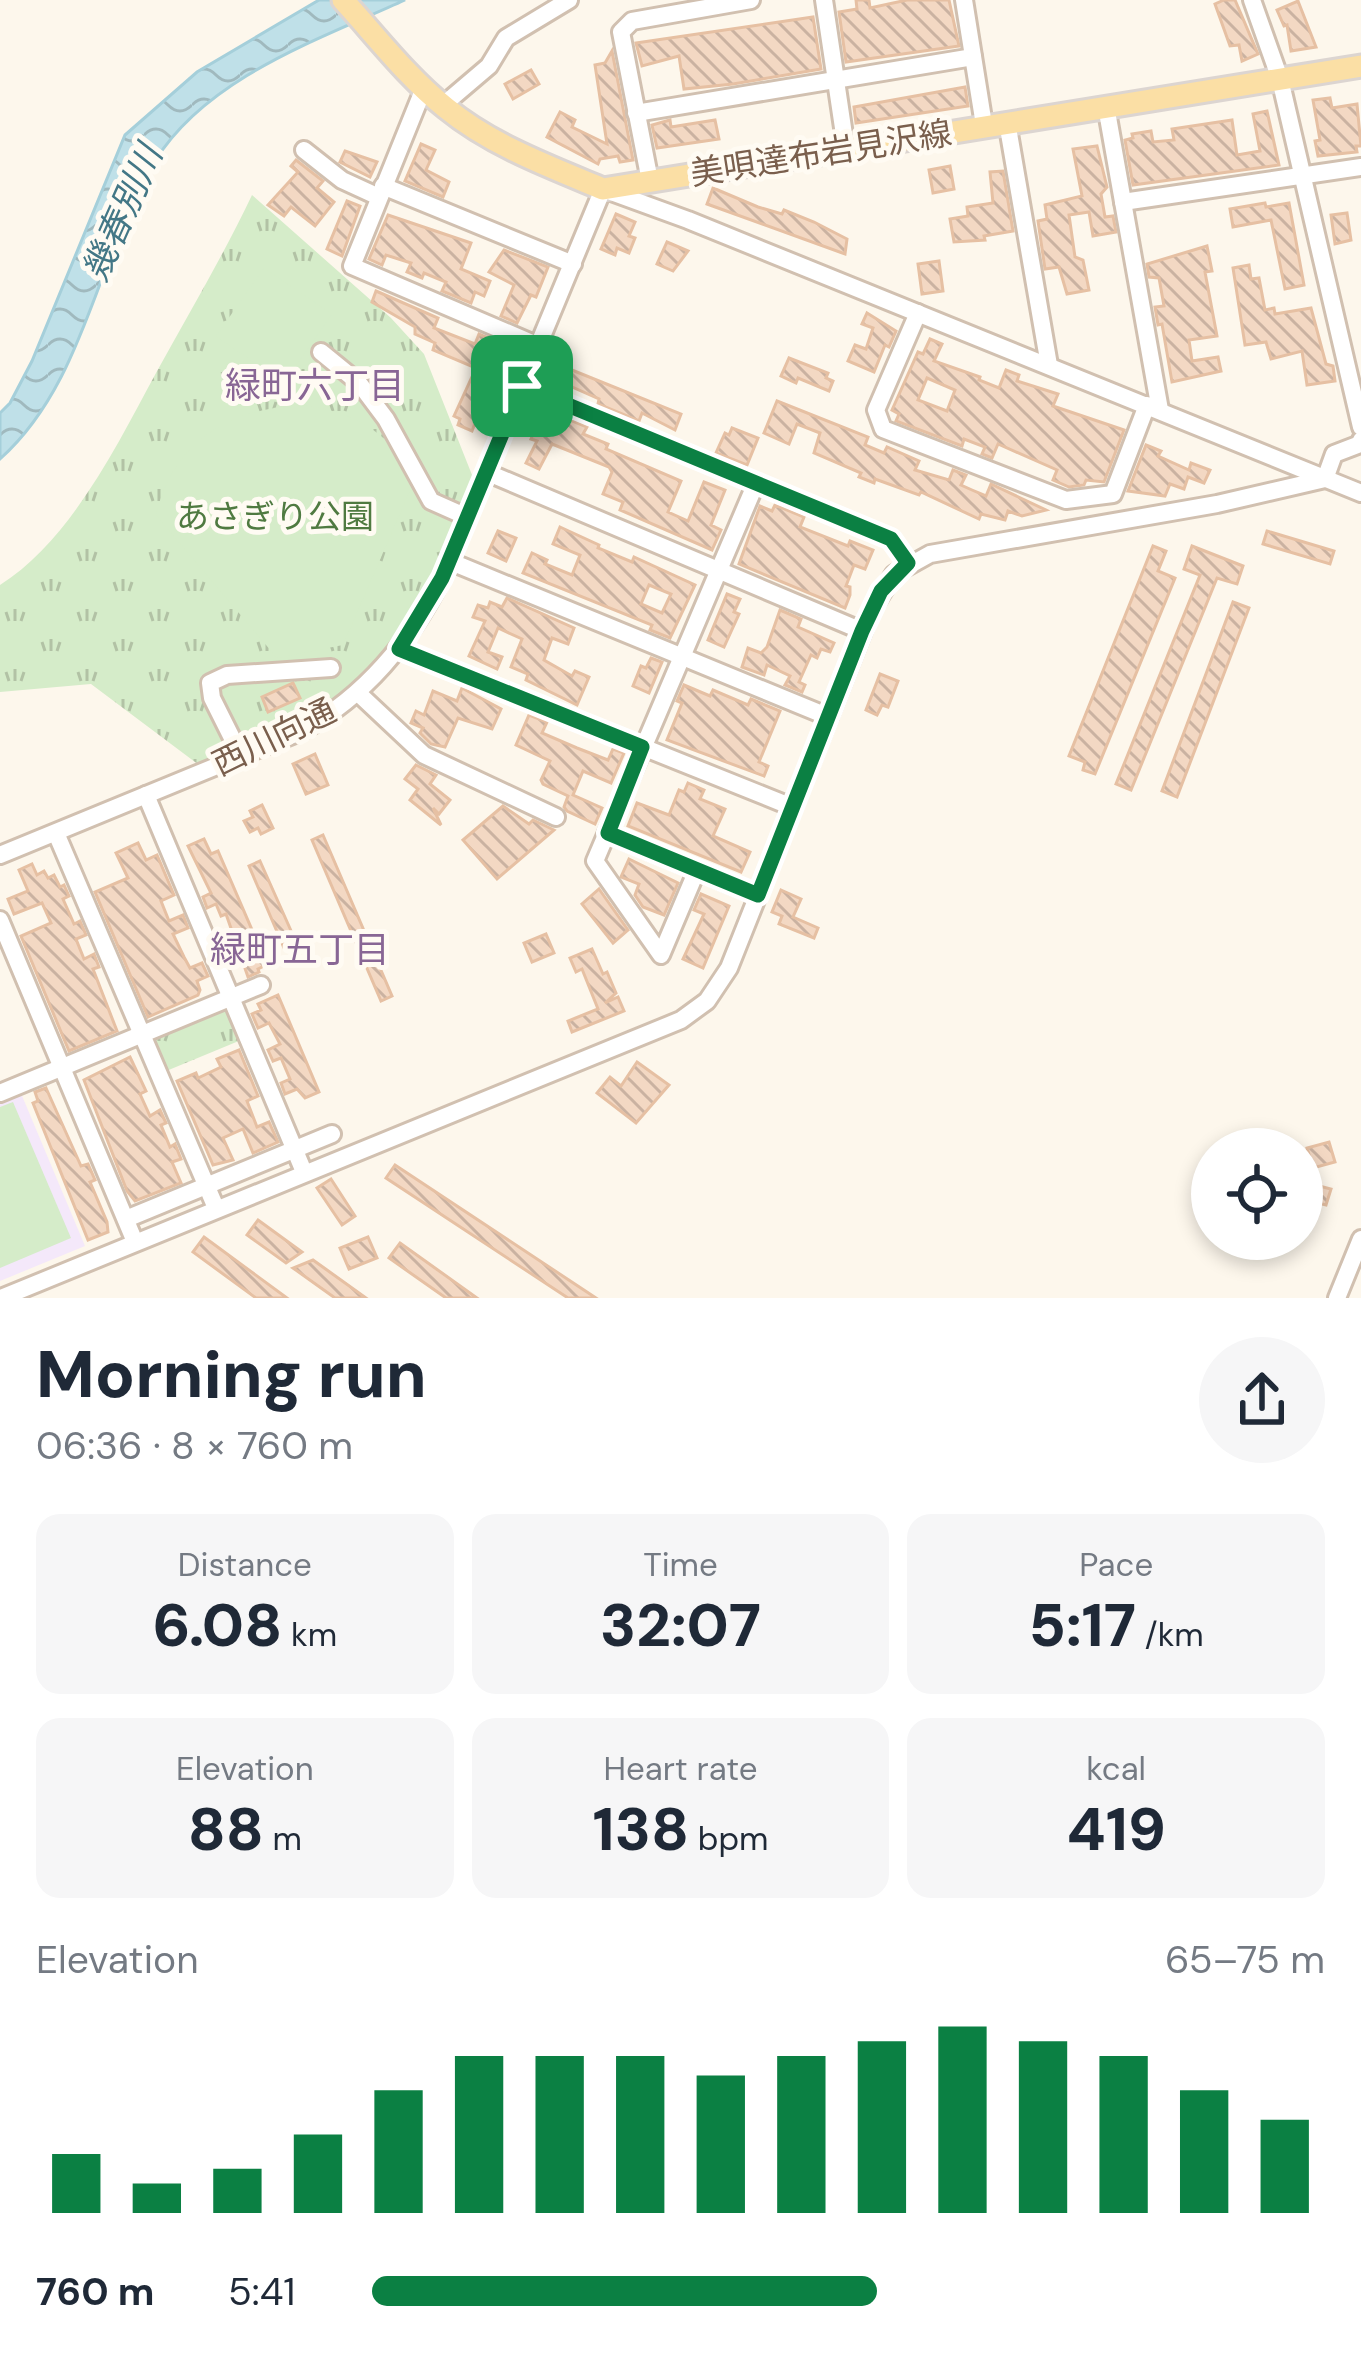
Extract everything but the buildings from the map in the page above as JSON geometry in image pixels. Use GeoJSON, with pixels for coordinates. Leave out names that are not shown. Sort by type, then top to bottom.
{"type":"FeatureCollection","features":[{"type":"Feature","properties":{"kind":"main road"},"geometry":{"type":"LineString","coordinates":[[343,0],[442,106],[488,137],[603,189]]}},
{"type":"Feature","properties":{"kind":"main road","name":"美唄達布岩見沢線"},"geometry":{"type":"LineString","coordinates":[[603,189],[1361,66]]}},
{"type":"Feature","properties":{"kind":"street"},"geometry":{"type":"LineString","coordinates":[[442,106],[489,66],[506,38],[569,0]]}},
{"type":"Feature","properties":{"kind":"street"},"geometry":{"type":"LineString","coordinates":[[650,181],[621,32],[632,21],[751,0]]}},
{"type":"Feature","properties":{"kind":"street"},"geometry":{"type":"LineString","coordinates":[[824,0],[846,148]]}},
{"type":"Feature","properties":{"kind":"street"},"geometry":{"type":"LineString","coordinates":[[964,0],[973,57],[995,124],[1048,365]]}},
{"type":"Feature","properties":{"kind":"street"},"geometry":{"type":"LineString","coordinates":[[1252,0],[1280,79],[1360,420]]}},
{"type":"Feature","properties":{"kind":"street"},"geometry":{"type":"LineString","coordinates":[[637,113],[973,57]]}},
{"type":"Feature","properties":{"kind":"street"},"geometry":{"type":"LineString","coordinates":[[424,88],[352,266],[539,346]]}},
{"type":"Feature","properties":{"kind":"street"},"geometry":{"type":"LineString","coordinates":[[918,313],[876,410],[883,429],[1066,500],[1113,494],[1154,408],[1106,106]]}},
{"type":"Feature","properties":{"kind":"street"},"geometry":{"type":"LineString","coordinates":[[304,150],[342,180],[573,264]]}},
{"type":"Feature","properties":{"kind":"street"},"geometry":{"type":"LineString","coordinates":[[1124,202],[1361,167]]}},
{"type":"Feature","properties":{"kind":"street"},"geometry":{"type":"LineString","coordinates":[[603,189],[1361,493]]}},
{"type":"Feature","properties":{"kind":"street","name":"西川向通"},"geometry":{"type":"LineString","coordinates":[[0,855],[302,731],[358,693],[399,649],[432,599],[449,561],[603,189]]}},
{"type":"Feature","properties":{"kind":"street"},"geometry":{"type":"LineString","coordinates":[[322,352],[358,383],[386,419],[431,501],[467,518]]}},
{"type":"Feature","properties":{"kind":"street"},"geometry":{"type":"LineString","coordinates":[[522,386],[891,539],[908,563]]}},
{"type":"Feature","properties":{"kind":"street"},"geometry":{"type":"LineString","coordinates":[[1324,479],[1334,454],[1361,440]]}},
{"type":"Feature","properties":{"kind":"street"},"geometry":{"type":"LineString","coordinates":[[486,472],[862,631]]}},
{"type":"Feature","properties":{"kind":"street"},"geometry":{"type":"LineString","coordinates":[[1,1298],[681,1019],[707,1001],[724,979],[862,631],[881,591],[908,563],[972,544],[1216,504],[1324,479]]}},
{"type":"Feature","properties":{"kind":"street"},"geometry":{"type":"LineString","coordinates":[[697,870],[661,955],[595,861],[756,483]]}},
{"type":"Feature","properties":{"kind":"street"},"geometry":{"type":"LineString","coordinates":[[449,561],[829,717]]}},
{"type":"Feature","properties":{"kind":"street"},"geometry":{"type":"LineString","coordinates":[[399,649],[793,807]]}},
{"type":"Feature","properties":{"kind":"street"},"geometry":{"type":"LineString","coordinates":[[241,756],[212,698],[211,683],[226,675],[331,668]]}},
{"type":"Feature","properties":{"kind":"street"},"geometry":{"type":"LineString","coordinates":[[358,693],[424,755],[556,817]]}},
{"type":"Feature","properties":{"kind":"street"},"geometry":{"type":"LineString","coordinates":[[146,795],[304,1172]]}},
{"type":"Feature","properties":{"kind":"street"},"geometry":{"type":"LineString","coordinates":[[56,832],[216,1208]]}},
{"type":"Feature","properties":{"kind":"street"},"geometry":{"type":"LineString","coordinates":[[608,833],[758,895]]}},
{"type":"Feature","properties":{"kind":"street"},"geometry":{"type":"LineString","coordinates":[[0,920],[135,1242]]}},
{"type":"Feature","properties":{"kind":"street"},"geometry":{"type":"LineString","coordinates":[[2,1088],[261,985]]}},
{"type":"Feature","properties":{"kind":"street"},"geometry":{"type":"LineString","coordinates":[[126,1219],[332,1134]]}},
{"type":"Feature","properties":{"kind":"street"},"geometry":{"type":"LineString","coordinates":[[1337,1298],[1361,1239]]}},
{"type":"Feature","properties":{"kind":"shaded area"},"geometry":{"type":"Polygon","coordinates":[[[20,1091],[85,1246],[0,1281],[0,1100],[20,1091]]]}},
{"type":"Feature","properties":{"kind":"green space","name":"あさぎり公園"},"geometry":{"type":"Polygon","coordinates":[[[252,195],[391,318],[424,354],[476,485],[427,591],[387,652],[362,680],[297,728],[203,768],[91,684],[0,692],[0,585],[49,543],[90,489],[252,195]]]}},
{"type":"Feature","properties":{"kind":"green space"},"geometry":{"type":"Polygon","coordinates":[[[264,268],[332,314],[284,383],[216,336],[264,268]]]}},
{"type":"Feature","properties":{"kind":"green space"},"geometry":{"type":"Polygon","coordinates":[[[301,405],[338,413],[368,427],[393,448],[415,479],[343,645],[277,658],[156,515],[176,468],[208,434],[250,414],[301,405]]]}},
{"type":"Feature","properties":{"kind":"green space"},"geometry":{"type":"Polygon","coordinates":[[[230,1000],[246,1038],[159,1074],[143,1036],[230,1000]]]}},
{"type":"Feature","properties":{"kind":"green space"},"geometry":{"type":"Polygon","coordinates":[[[13,1102],[71,1238],[0,1268],[0,1107],[13,1102]]]}},
{"type":"Feature","properties":{"kind":"water","name":"幾春別川"},"geometry":{"type":"Polygon","coordinates":[[[319,0],[405,0],[302,46],[235,83],[177,132],[135,198],[52,393],[0,459],[0,413],[32,361],[125,135],[197,72],[319,0]]]}},
{"type":"Feature","properties":{"kind":"district","name":"緑町六丁目"},"geometry":{"type":"Point","coordinates":[315,385]}},
{"type":"Feature","properties":{"kind":"district","name":"緑町五丁目"},"geometry":{"type":"Point","coordinates":[300,949]}},
{"type":"Feature","properties":{"kind":"route"},"geometry":{"type":"LineString","coordinates":[[522,386],[891,539],[908,563],[881,591],[862,631],[758,895],[608,833],[642,747],[399,649],[442,578],[522,386]]}}]}
